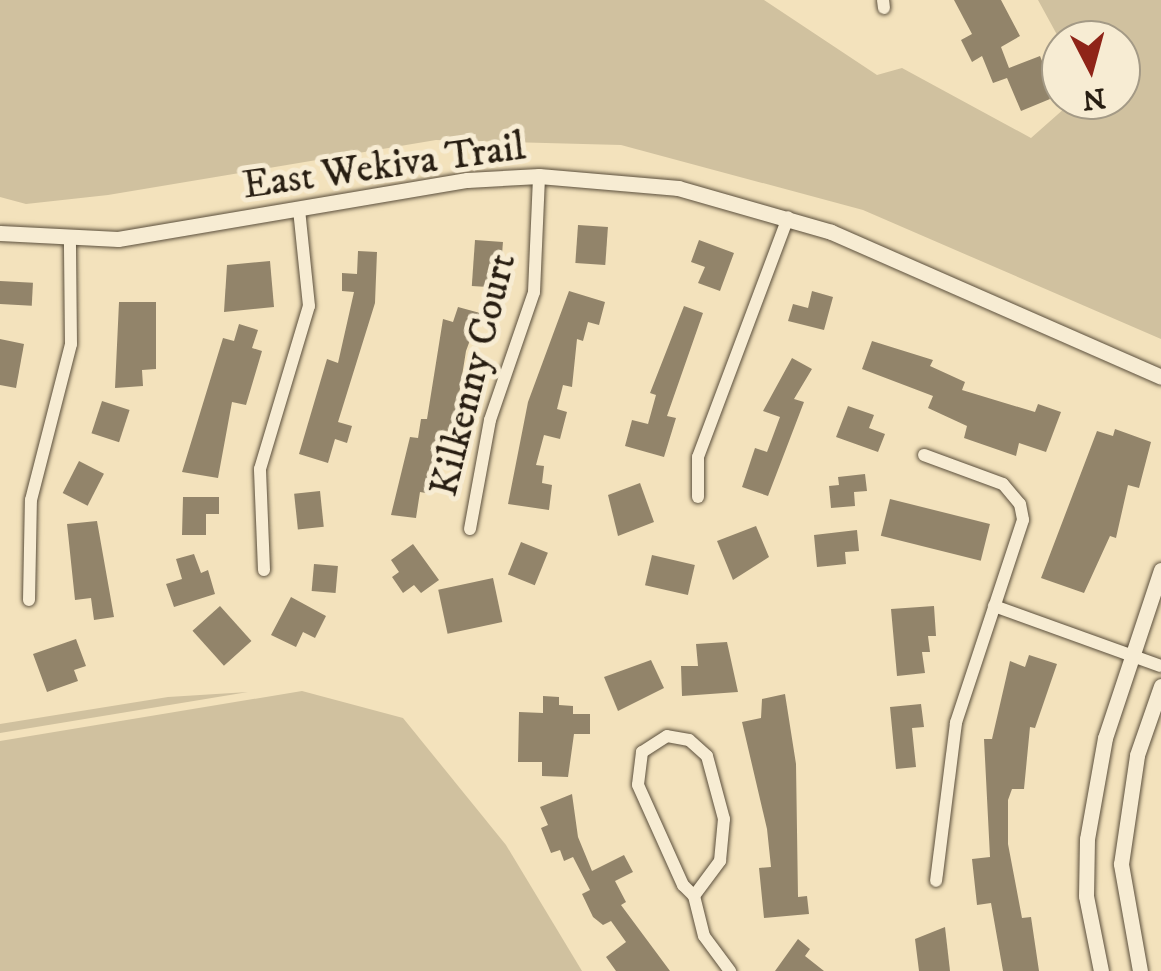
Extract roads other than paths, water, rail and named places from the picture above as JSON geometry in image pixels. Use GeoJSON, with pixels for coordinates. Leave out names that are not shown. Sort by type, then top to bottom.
{"type":"FeatureCollection","features":[{"type":"Feature","properties":{"kind":"street","name":"East Wekiva Trail"},"geometry":{"type":"LineString","coordinates":[[0,233],[70,241],[298,210],[422,186],[539,176],[678,188],[788,217],[1161,377]]}},
{"type":"Feature","properties":{"kind":"street","name":"Kilkenny Court"},"geometry":{"type":"LineString","coordinates":[[470,529],[490,420],[534,292],[539,176]]}},
{"type":"Feature","properties":{"kind":"street"},"geometry":{"type":"LineString","coordinates":[[264,570],[260,469],[309,306],[298,210]]}},
{"type":"Feature","properties":{"kind":"street"},"geometry":{"type":"LineString","coordinates":[[698,497],[698,457],[788,217]]}},
{"type":"Feature","properties":{"kind":"street"},"geometry":{"type":"LineString","coordinates":[[29,600],[31,500],[71,344],[70,241]]}},
{"type":"Feature","properties":{"kind":"street"},"geometry":{"type":"LineString","coordinates":[[924,455],[1002,484],[1020,504],[1019,538],[956,723],[936,881]]}},
{"type":"Feature","properties":{"kind":"street"},"geometry":{"type":"LineString","coordinates":[[1101,971],[1086,896],[1087,839],[1105,738],[1161,570]]}},
{"type":"Feature","properties":{"kind":"street"},"geometry":{"type":"LineString","coordinates":[[994,606],[1161,666]]}},
{"type":"Feature","properties":{"kind":"street"},"geometry":{"type":"LineString","coordinates":[[1140,971],[1121,864],[1137,755],[1161,686]]}},
{"type":"Feature","properties":{"kind":"street"},"geometry":{"type":"LineString","coordinates":[[694,896],[720,861],[725,830],[713,768],[698,746],[667,736],[646,746],[637,775],[642,800],[694,896],[704,936],[730,971]]}}]}
